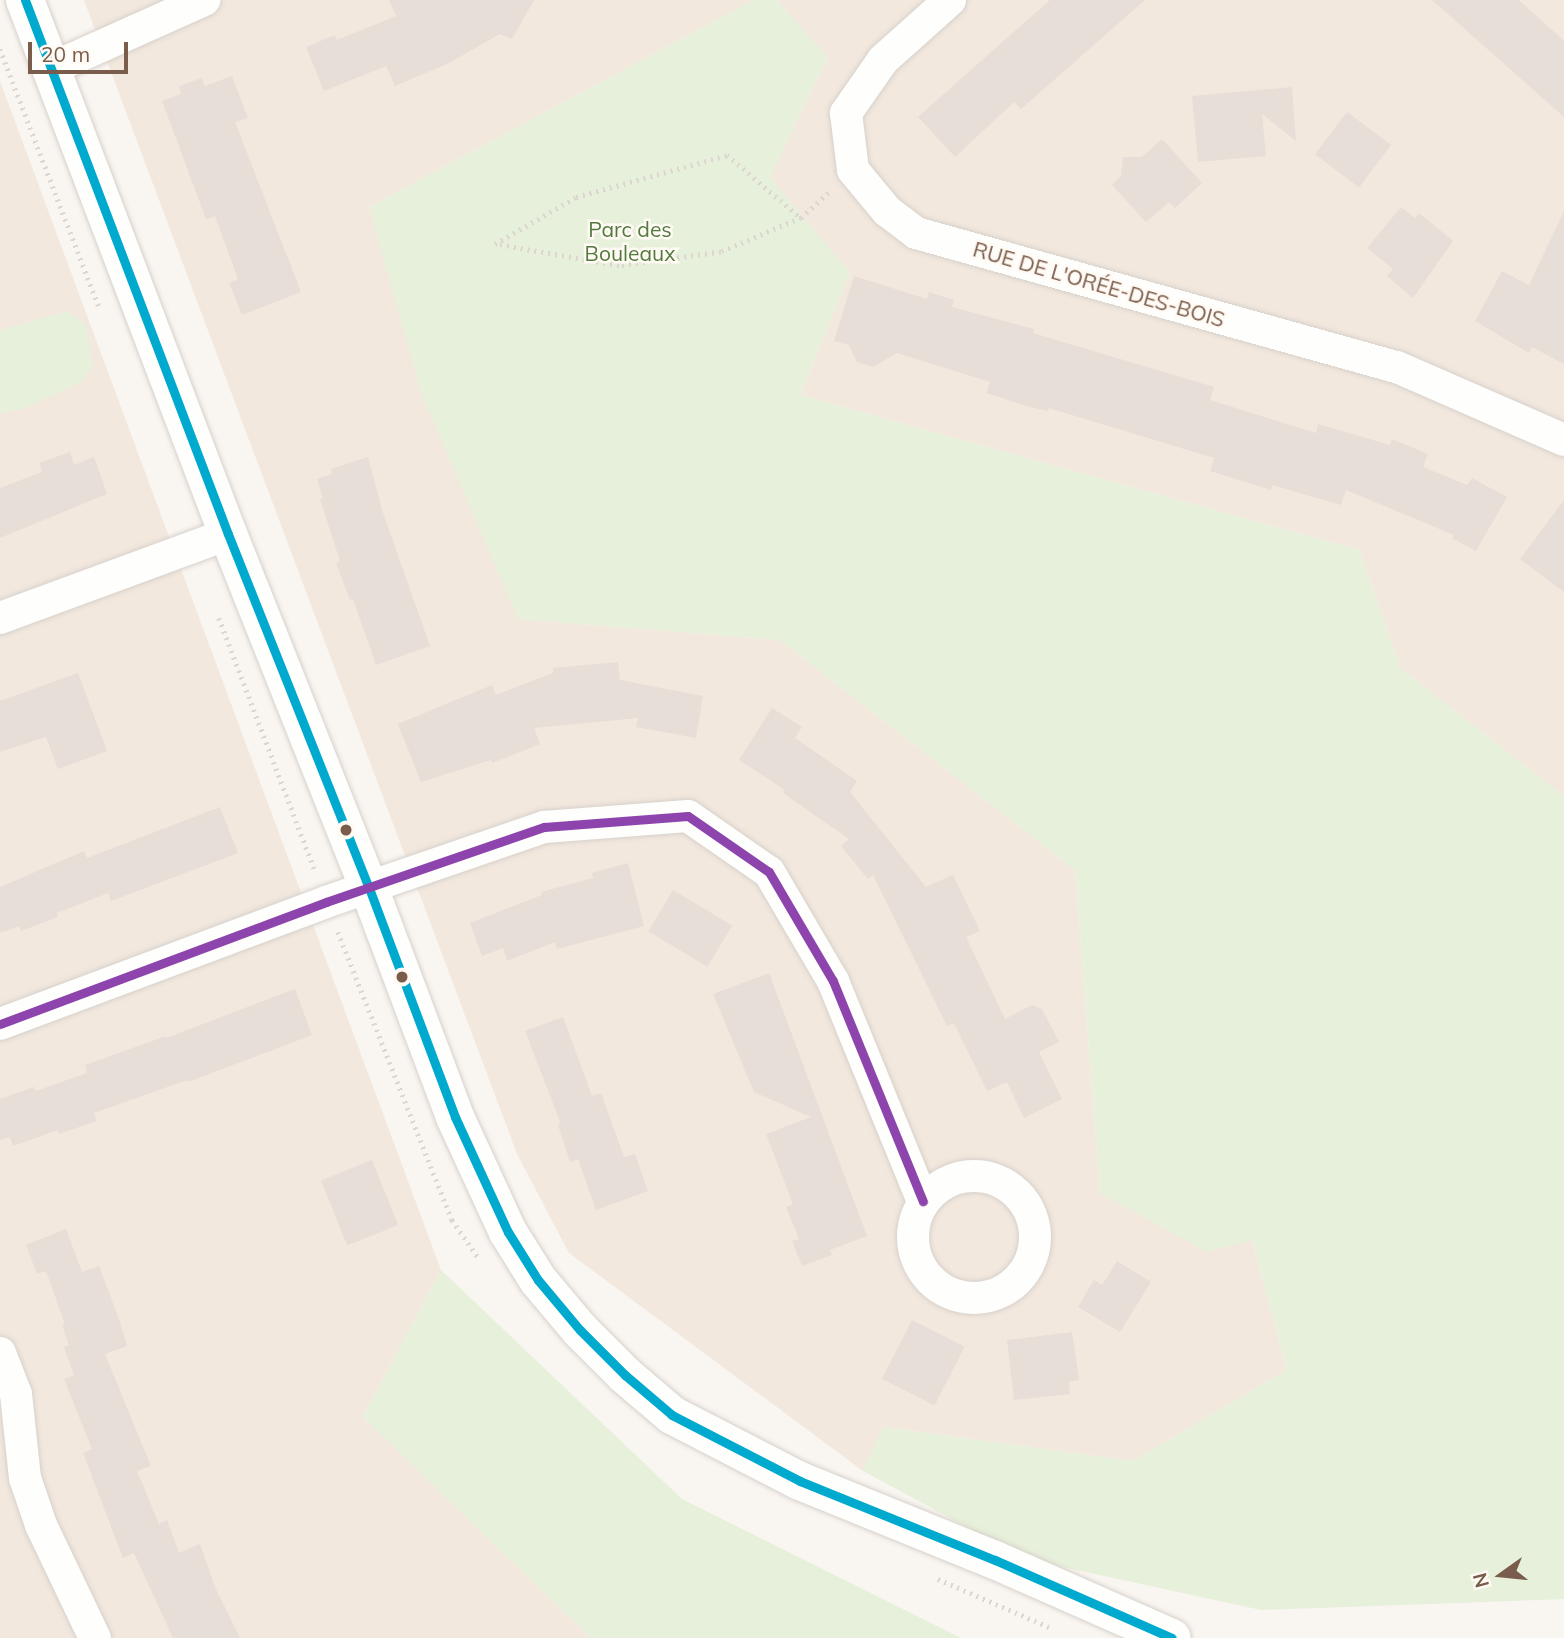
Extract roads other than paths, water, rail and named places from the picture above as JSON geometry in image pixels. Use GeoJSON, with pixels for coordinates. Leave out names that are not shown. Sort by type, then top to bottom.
{"type":"FeatureCollection","features":[{"type":"Feature","properties":{"kind":"street"},"geometry":{"type":"LineString","coordinates":[[25,0],[228,534],[369,888],[455,1117],[508,1232],[538,1280],[580,1330],[625,1376],[672,1415],[789,1476],[995,1560],[1171,1638]]}},
{"type":"Feature","properties":{"kind":"street"},"geometry":{"type":"LineString","coordinates":[[52,68],[204,0]]}},
{"type":"Feature","properties":{"kind":"street","name":"RUE DE L'ORÉE-DES-BOIS"},"geometry":{"type":"LineString","coordinates":[[950,0],[883,60],[846,113],[853,170],[887,211],[916,233],[1397,367],[1564,440]]}},
{"type":"Feature","properties":{"kind":"street"},"geometry":{"type":"LineString","coordinates":[[0,618],[228,534]]}},
{"type":"Feature","properties":{"kind":"street"},"geometry":{"type":"LineString","coordinates":[[0,1024],[369,888],[544,827],[688,816],[769,872],[832,981],[923,1201]]}},
{"type":"Feature","properties":{"kind":"street"},"geometry":{"type":"LineString","coordinates":[[0,1353],[16,1394],[25,1478],[41,1525],[94,1638]]}},
{"type":"Feature","properties":{"kind":"park label","name":"Parc des Bouleaux"},"geometry":{"type":"Point","coordinates":[630,241]}}]}
